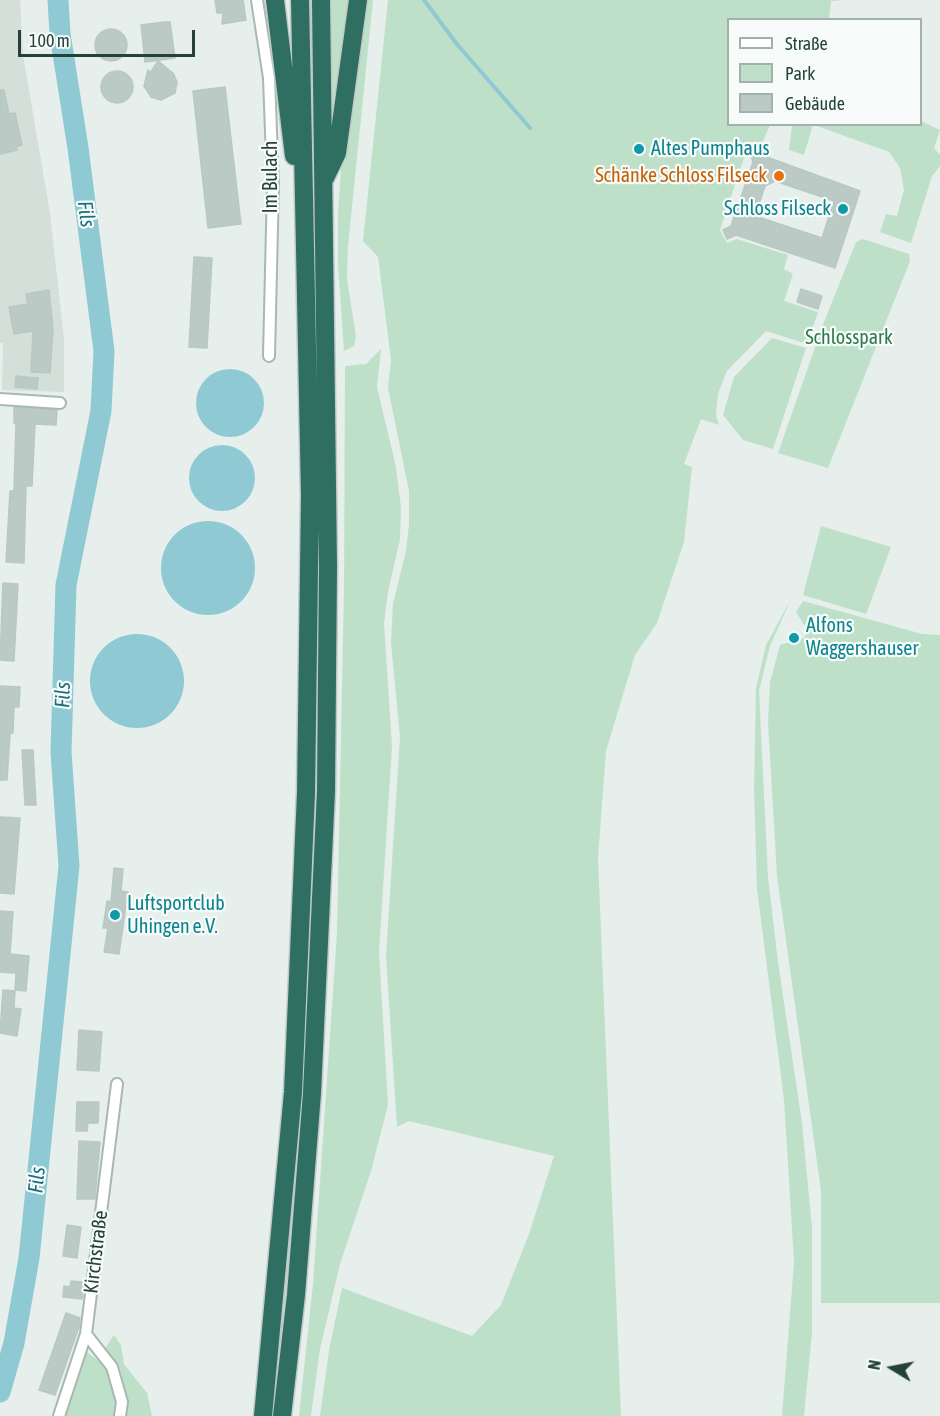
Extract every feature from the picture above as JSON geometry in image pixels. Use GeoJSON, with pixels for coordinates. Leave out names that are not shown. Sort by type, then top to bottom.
{"type":"FeatureCollection","features":[{"type":"Feature","properties":{"kind":"highway"},"geometry":{"type":"LineString","coordinates":[[275,0],[292,150],[304,184]]}},
{"type":"Feature","properties":{"kind":"highway"},"geometry":{"type":"LineString","coordinates":[[263,1416],[293,1092],[306,793],[310,496],[300,0]]}},
{"type":"Feature","properties":{"kind":"highway"},"geometry":{"type":"LineString","coordinates":[[282,1416],[296,1296],[312,1093],[326,791],[328,566],[321,0]]}},
{"type":"Feature","properties":{"kind":"highway"},"geometry":{"type":"LineString","coordinates":[[323,183],[337,153],[358,0]]}},
{"type":"Feature","properties":{"kind":"street","name":"Im Bulach"},"geometry":{"type":"LineString","coordinates":[[257,0],[269,78],[273,185],[269,356]]}},
{"type":"Feature","properties":{"kind":"street"},"geometry":{"type":"LineString","coordinates":[[0,399],[60,403]]}},
{"type":"Feature","properties":{"kind":"street","name":"Kirchstraße"},"geometry":{"type":"LineString","coordinates":[[59,1416],[86,1334],[117,1084]]}},
{"type":"Feature","properties":{"kind":"street"},"geometry":{"type":"LineString","coordinates":[[86,1334],[112,1367],[122,1402],[120,1416]]}},
{"type":"Feature","properties":{"kind":"shaded area"},"geometry":{"type":"Polygon","coordinates":[[[0,0],[20,0],[23,55],[50,213],[64,339],[64,392],[2,390],[0,0]]]}},
{"type":"Feature","properties":{"kind":"green space"},"geometry":{"type":"Polygon","coordinates":[[[307,0],[313,0],[322,585],[316,586],[307,0]]]}},
{"type":"Feature","properties":{"kind":"green space"},"geometry":{"type":"Polygon","coordinates":[[[328,0],[351,0],[333,122],[330,121],[328,0]]]}},
{"type":"Feature","properties":{"kind":"green space"},"geometry":{"type":"Polygon","coordinates":[[[362,0],[373,0],[348,246],[347,279],[356,336],[354,346],[344,351],[338,264],[338,213],[342,155],[362,0]]]}},
{"type":"Feature","properties":{"kind":"green space"},"geometry":{"type":"Polygon","coordinates":[[[388,0],[844,0],[831,1],[829,18],[727,18],[727,126],[770,126],[762,143],[749,142],[720,230],[727,243],[737,239],[788,255],[784,269],[793,274],[784,301],[818,312],[807,344],[766,331],[727,371],[718,394],[716,415],[719,425],[701,419],[684,464],[692,467],[684,542],[657,623],[635,655],[606,751],[598,858],[621,1416],[320,1416],[329,1350],[342,1288],[472,1336],[501,1305],[529,1234],[554,1156],[409,1121],[397,1127],[386,956],[400,737],[391,643],[393,604],[406,551],[409,491],[388,388],[391,360],[378,257],[363,241],[388,0]]]}},
{"type":"Feature","properties":{"kind":"green space"},"geometry":{"type":"Polygon","coordinates":[[[922,121],[940,130],[934,148],[940,155],[940,166],[932,176],[911,243],[880,232],[886,214],[897,216],[904,190],[900,168],[889,152],[817,126],[922,126],[922,121]]]}},
{"type":"Feature","properties":{"kind":"green space"},"geometry":{"type":"Polygon","coordinates":[[[792,126],[813,126],[804,155],[789,150],[792,126]]]}},
{"type":"Feature","properties":{"kind":"green space","name":"Schlosspark"},"geometry":{"type":"Polygon","coordinates":[[[863,239],[909,254],[910,261],[828,468],[778,453],[824,322],[856,242],[863,239]]]}},
{"type":"Feature","properties":{"kind":"green space"},"geometry":{"type":"Polygon","coordinates":[[[772,338],[806,348],[773,449],[743,440],[723,415],[734,377],[772,338]]]}},
{"type":"Feature","properties":{"kind":"green space"},"geometry":{"type":"Polygon","coordinates":[[[381,349],[377,387],[396,467],[401,508],[400,540],[388,591],[384,624],[392,746],[379,952],[388,1105],[371,1171],[340,1264],[320,1349],[311,1416],[299,1416],[313,1284],[337,933],[344,589],[345,366],[366,364],[381,349]]]}},
{"type":"Feature","properties":{"kind":"green space"},"geometry":{"type":"Polygon","coordinates":[[[821,526],[891,547],[866,614],[803,595],[821,526]]]}},
{"type":"Feature","properties":{"kind":"green space"},"geometry":{"type":"Polygon","coordinates":[[[791,599],[770,646],[759,691],[768,877],[802,1123],[812,1228],[812,1333],[804,1416],[782,1416],[794,1262],[784,1100],[757,889],[754,790],[756,688],[766,645],[791,599]]]}},
{"type":"Feature","properties":{"kind":"green space"},"geometry":{"type":"Polygon","coordinates":[[[803,601],[922,634],[940,635],[940,1303],[821,1303],[821,1191],[777,876],[768,722],[770,682],[780,645],[804,638],[808,631],[796,612],[803,601]]]}},
{"type":"Feature","properties":{"kind":"green space"},"geometry":{"type":"Polygon","coordinates":[[[318,845],[295,1230],[276,1416],[272,1416],[291,1230],[305,1030],[314,846],[318,845]]]}},
{"type":"Feature","properties":{"kind":"green space"},"geometry":{"type":"Polygon","coordinates":[[[114,1335],[121,1345],[124,1364],[147,1393],[152,1416],[126,1416],[128,1401],[120,1368],[105,1348],[114,1335]]]}},
{"type":"Feature","properties":{"kind":"green space"},"geometry":{"type":"Polygon","coordinates":[[[87,1352],[105,1366],[114,1392],[116,1416],[65,1416],[87,1352]]]}},
{"type":"Feature","properties":{"kind":"water"},"geometry":{"type":"Polygon","coordinates":[[[230,369],[243,372],[254,379],[261,390],[264,403],[261,416],[254,427],[243,434],[230,437],[217,434],[206,427],[199,416],[196,403],[199,390],[206,379],[217,372],[230,369]]]}},
{"type":"Feature","properties":{"kind":"water"},"geometry":{"type":"Polygon","coordinates":[[[222,445],[235,448],[245,455],[252,465],[255,478],[252,491],[245,501],[235,508],[222,511],[209,508],[199,501],[192,491],[189,478],[192,465],[199,455],[209,448],[222,445]]]}},
{"type":"Feature","properties":{"kind":"water"},"geometry":{"type":"Polygon","coordinates":[[[208,521],[226,524],[241,535],[252,550],[255,568],[252,586],[241,601],[226,612],[208,615],[190,612],[175,601],[164,586],[161,568],[164,550],[175,535],[190,524],[208,521]]]}},
{"type":"Feature","properties":{"kind":"water"},"geometry":{"type":"Polygon","coordinates":[[[137,634],[155,638],[170,648],[180,663],[184,681],[180,699],[170,714],[155,724],[137,728],[119,724],[104,714],[94,699],[90,681],[94,663],[104,648],[119,638],[137,634]]]}},
{"type":"Feature","properties":{"kind":"building"},"geometry":{"type":"Polygon","coordinates":[[[215,0],[243,0],[246,20],[222,24],[223,13],[217,13],[215,0]]]}},
{"type":"Feature","properties":{"kind":"building"},"geometry":{"type":"Polygon","coordinates":[[[170,22],[175,58],[145,62],[141,25],[170,22]]]}},
{"type":"Feature","properties":{"kind":"building"},"geometry":{"type":"Polygon","coordinates":[[[111,29],[123,33],[127,45],[123,57],[111,61],[99,57],[95,45],[99,33],[111,29]]]}},
{"type":"Feature","properties":{"kind":"building"},"geometry":{"type":"Polygon","coordinates":[[[158,61],[173,73],[177,82],[175,93],[161,100],[151,97],[144,86],[148,70],[150,73],[158,61]]]}},
{"type":"Feature","properties":{"kind":"building"},"geometry":{"type":"Polygon","coordinates":[[[117,71],[128,76],[133,87],[128,98],[117,103],[106,98],[101,87],[106,76],[117,71]]]}},
{"type":"Feature","properties":{"kind":"building"},"geometry":{"type":"Polygon","coordinates":[[[225,87],[241,224],[208,228],[193,91],[225,87]]]}},
{"type":"Feature","properties":{"kind":"building"},"geometry":{"type":"Polygon","coordinates":[[[0,90],[4,90],[9,114],[15,113],[22,145],[16,147],[17,150],[0,154],[0,90]]]}},
{"type":"Feature","properties":{"kind":"building","name":"Schloss Filseck"},"geometry":{"type":"Polygon","coordinates":[[[760,148],[764,156],[860,191],[835,268],[736,235],[727,239],[723,230],[731,226],[753,162],[750,152],[760,148]],[[775,181],[765,186],[755,216],[822,238],[834,201],[775,181]]]}},
{"type":"Feature","properties":{"kind":"building"},"geometry":{"type":"Polygon","coordinates":[[[194,257],[212,258],[207,348],[189,347],[194,257]]]}},
{"type":"Feature","properties":{"kind":"building"},"geometry":{"type":"Polygon","coordinates":[[[801,289],[822,296],[818,309],[797,302],[801,289]]]}},
{"type":"Feature","properties":{"kind":"building"},"geometry":{"type":"Polygon","coordinates":[[[49,290],[53,329],[50,373],[31,372],[33,331],[14,334],[9,307],[28,304],[26,294],[49,290]]]}},
{"type":"Feature","properties":{"kind":"building"},"geometry":{"type":"Polygon","coordinates":[[[16,376],[38,378],[37,389],[15,387],[16,376]]]}},
{"type":"Feature","properties":{"kind":"building"},"geometry":{"type":"Polygon","coordinates":[[[14,407],[57,410],[56,425],[35,424],[32,486],[26,486],[24,563],[6,562],[10,491],[14,491],[16,423],[14,423],[14,407]]]}},
{"type":"Feature","properties":{"kind":"building"},"geometry":{"type":"Polygon","coordinates":[[[3,583],[18,584],[14,661],[0,660],[3,583]]]}},
{"type":"Feature","properties":{"kind":"building"},"geometry":{"type":"Polygon","coordinates":[[[0,686],[20,687],[19,707],[14,707],[13,733],[10,733],[7,780],[0,780],[0,686]]]}},
{"type":"Feature","properties":{"kind":"building"},"geometry":{"type":"Polygon","coordinates":[[[22,750],[33,750],[36,805],[25,805],[22,750]]]}},
{"type":"Feature","properties":{"kind":"building"},"geometry":{"type":"Polygon","coordinates":[[[0,817],[20,818],[14,894],[0,893],[0,817]]]}},
{"type":"Feature","properties":{"kind":"building","name":"Luftsportclub Uhingen e.V."},"geometry":{"type":"Polygon","coordinates":[[[114,868],[123,869],[121,891],[128,892],[119,954],[104,952],[108,928],[103,928],[107,901],[111,902],[114,868]]]}},
{"type":"Feature","properties":{"kind":"building"},"geometry":{"type":"Polygon","coordinates":[[[0,911],[13,912],[10,954],[29,956],[26,991],[15,990],[16,973],[0,972],[0,911]]]}},
{"type":"Feature","properties":{"kind":"building"},"geometry":{"type":"Polygon","coordinates":[[[3,990],[15,991],[14,1008],[21,1009],[17,1036],[0,1033],[3,990]]]}},
{"type":"Feature","properties":{"kind":"building"},"geometry":{"type":"Polygon","coordinates":[[[79,1030],[102,1032],[99,1071],[77,1070],[79,1030]]]}},
{"type":"Feature","properties":{"kind":"building"},"geometry":{"type":"Polygon","coordinates":[[[77,1102],[99,1102],[98,1123],[88,1123],[87,1131],[76,1131],[77,1102]]]}},
{"type":"Feature","properties":{"kind":"building"},"geometry":{"type":"Polygon","coordinates":[[[79,1141],[100,1142],[95,1199],[77,1199],[79,1141]]]}},
{"type":"Feature","properties":{"kind":"building"},"geometry":{"type":"Polygon","coordinates":[[[67,1225],[81,1227],[77,1258],[63,1256],[67,1225]]]}},
{"type":"Feature","properties":{"kind":"building"},"geometry":{"type":"Polygon","coordinates":[[[71,1281],[84,1282],[82,1299],[63,1297],[64,1286],[70,1287],[71,1281]]]}},
{"type":"Feature","properties":{"kind":"building"},"geometry":{"type":"Polygon","coordinates":[[[66,1313],[80,1318],[79,1327],[55,1395],[39,1390],[66,1313]]]}},
{"type":"Feature","properties":{"kind":"waterway","name":"Fils"},"geometry":{"type":"LineString","coordinates":[[0,1392],[14,1343],[29,1258],[69,866],[61,752],[66,585],[101,411],[104,351],[78,148],[60,34],[58,0]]}},
{"type":"Feature","properties":{"kind":"waterway"},"geometry":{"type":"LineString","coordinates":[[424,0],[456,43],[530,128]]}},
{"type":"Feature","properties":{"kind":"place","name":"Altes Pumphaus"},"geometry":{"type":"Point","coordinates":[639,149]}},
{"type":"Feature","properties":{"kind":"place","name":"Schänke Schloss Filseck"},"geometry":{"type":"Point","coordinates":[779,176]}},
{"type":"Feature","properties":{"kind":"place","name":"Schloss Filseck"},"geometry":{"type":"Point","coordinates":[843,209]}},
{"type":"Feature","properties":{"kind":"place","name":"Alfons Waggershauser"},"geometry":{"type":"Point","coordinates":[794,638]}},
{"type":"Feature","properties":{"kind":"place","name":"Luftsportclub Uhingen e.V."},"geometry":{"type":"Point","coordinates":[115,915]}}]}
